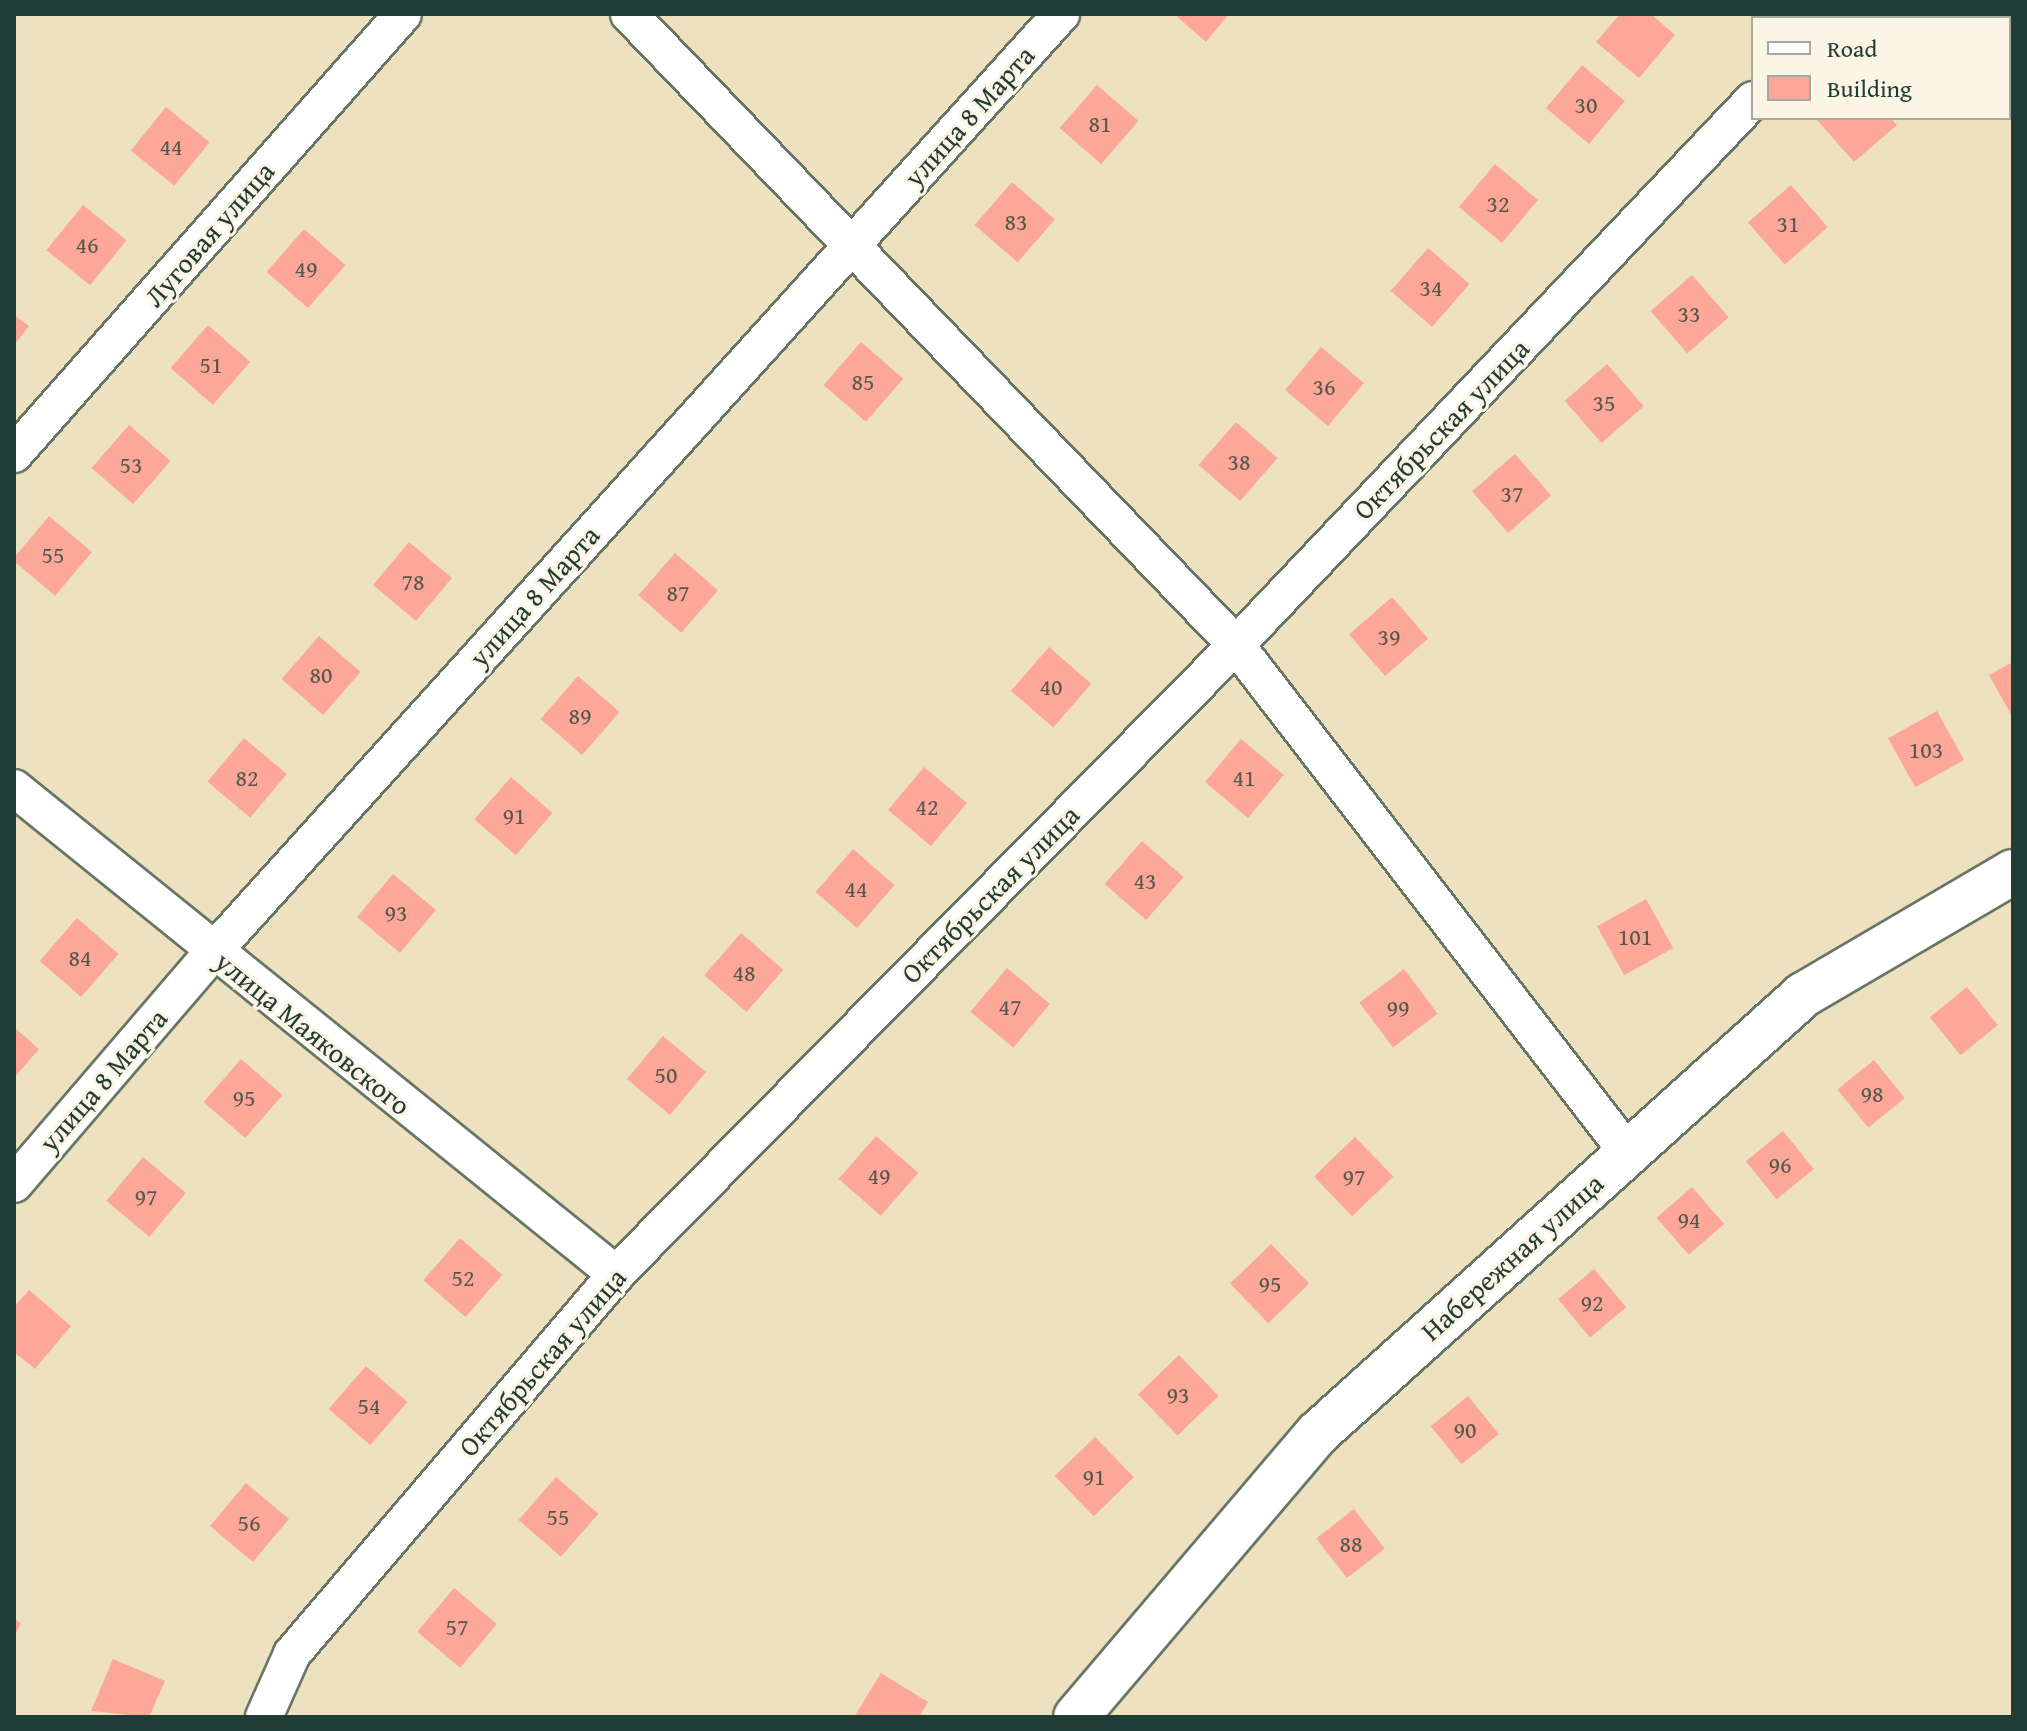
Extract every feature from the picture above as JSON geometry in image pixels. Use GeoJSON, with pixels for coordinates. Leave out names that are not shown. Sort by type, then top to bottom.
{"type":"FeatureCollection","features":[{"type":"Feature","properties":{"kind":"street","name":"Луговая улица"},"geometry":{"type":"LineString","coordinates":[[14,454],[403,14]]}},
{"type":"Feature","properties":{"kind":"street"},"geometry":{"type":"LineString","coordinates":[[629,14],[1236,645],[1628,1153]]}},
{"type":"Feature","properties":{"kind":"street","name":"улица 8 Марта"},"geometry":{"type":"LineString","coordinates":[[14,1184],[212,953],[1061,14]]}},
{"type":"Feature","properties":{"kind":"street","name":"Октябрьская улица"},"geometry":{"type":"LineString","coordinates":[[264,1717],[292,1654],[616,1274],[1236,645],[1751,102]]}},
{"type":"Feature","properties":{"kind":"street","name":"улица Маяковского"},"geometry":{"type":"LineString","coordinates":[[14,788],[212,953],[616,1274]]}},
{"type":"Feature","properties":{"kind":"street","name":"Набережная улица"},"geometry":{"type":"LineString","coordinates":[[1076,1717],[1318,1433],[1803,995],[2013,872]]}},
{"type":"Feature","properties":{"kind":"building"},"geometry":{"type":"Polygon","coordinates":[[[1174,14],[1229,14],[1206,42],[1174,14]]]}},
{"type":"Feature","properties":{"kind":"building"},"geometry":{"type":"Polygon","coordinates":[[[1620,14],[1651,14],[1675,35],[1639,78],[1596,42],[1620,14]]]}},
{"type":"Feature","properties":{"kind":"building"},"geometry":{"type":"Polygon","coordinates":[[[1966,14],[1968,16],[1940,16],[1966,14]]]}},
{"type":"Feature","properties":{"kind":"building"},"geometry":{"type":"Polygon","coordinates":[[[1582,65],[1625,101],[1589,144],[1546,108],[1582,65]]]}},
{"type":"Feature","properties":{"kind":"building"},"geometry":{"type":"Polygon","coordinates":[[[1097,85],[1139,121],[1101,164],[1060,128],[1097,85]]]}},
{"type":"Feature","properties":{"kind":"building"},"geometry":{"type":"Polygon","coordinates":[[[166,107],[210,142],[174,186],[131,151],[166,107]]]}},
{"type":"Feature","properties":{"kind":"building"},"geometry":{"type":"Polygon","coordinates":[[[1817,120],[1893,120],[1897,125],[1854,162],[1817,120]]]}},
{"type":"Feature","properties":{"kind":"building"},"geometry":{"type":"Polygon","coordinates":[[[1495,164],[1538,200],[1502,243],[1459,207],[1495,164]]]}},
{"type":"Feature","properties":{"kind":"building"},"geometry":{"type":"Polygon","coordinates":[[[1012,182],[1055,219],[1018,262],[975,225],[1012,182]]]}},
{"type":"Feature","properties":{"kind":"building"},"geometry":{"type":"Polygon","coordinates":[[[1791,185],[1828,227],[1785,265],[1748,222],[1791,185]]]}},
{"type":"Feature","properties":{"kind":"building"},"geometry":{"type":"Polygon","coordinates":[[[83,205],[127,240],[90,285],[46,250],[83,205]]]}},
{"type":"Feature","properties":{"kind":"building"},"geometry":{"type":"Polygon","coordinates":[[[304,229],[346,265],[308,308],[267,272],[304,229]]]}},
{"type":"Feature","properties":{"kind":"building"},"geometry":{"type":"Polygon","coordinates":[[[1428,248],[1470,284],[1432,327],[1391,291],[1428,248]]]}},
{"type":"Feature","properties":{"kind":"building"},"geometry":{"type":"Polygon","coordinates":[[[1692,275],[1729,317],[1687,353],[1650,311],[1692,275]]]}},
{"type":"Feature","properties":{"kind":"building"},"geometry":{"type":"Polygon","coordinates":[[[14,315],[29,326],[14,345],[14,315]]]}},
{"type":"Feature","properties":{"kind":"building"},"geometry":{"type":"Polygon","coordinates":[[[208,325],[250,362],[213,405],[171,368],[208,325]]]}},
{"type":"Feature","properties":{"kind":"building"},"geometry":{"type":"Polygon","coordinates":[[[861,342],[903,379],[866,422],[824,385],[861,342]]]}},
{"type":"Feature","properties":{"kind":"building"},"geometry":{"type":"Polygon","coordinates":[[[1321,347],[1364,383],[1328,426],[1285,390],[1321,347]]]}},
{"type":"Feature","properties":{"kind":"building"},"geometry":{"type":"Polygon","coordinates":[[[1607,364],[1644,406],[1601,443],[1565,401],[1607,364]]]}},
{"type":"Feature","properties":{"kind":"building"},"geometry":{"type":"Polygon","coordinates":[[[1236,422],[1278,458],[1240,501],[1199,465],[1236,422]]]}},
{"type":"Feature","properties":{"kind":"building"},"geometry":{"type":"Polygon","coordinates":[[[129,425],[171,461],[133,504],[92,468],[129,425]]]}},
{"type":"Feature","properties":{"kind":"building"},"geometry":{"type":"Polygon","coordinates":[[[1515,454],[1551,496],[1508,533],[1472,491],[1515,454]]]}},
{"type":"Feature","properties":{"kind":"building"},"geometry":{"type":"Polygon","coordinates":[[[49,516],[92,552],[55,596],[14,561],[49,516]]]}},
{"type":"Feature","properties":{"kind":"building"},"geometry":{"type":"Polygon","coordinates":[[[409,542],[452,578],[416,621],[373,585],[409,542]]]}},
{"type":"Feature","properties":{"kind":"building"},"geometry":{"type":"Polygon","coordinates":[[[675,553],[718,590],[681,633],[638,595],[675,553]]]}},
{"type":"Feature","properties":{"kind":"building"},"geometry":{"type":"Polygon","coordinates":[[[1392,597],[1428,639],[1385,676],[1349,634],[1392,597]]]}},
{"type":"Feature","properties":{"kind":"building"},"geometry":{"type":"Polygon","coordinates":[[[319,636],[361,672],[323,715],[282,679],[319,636]]]}},
{"type":"Feature","properties":{"kind":"building"},"geometry":{"type":"Polygon","coordinates":[[[1049,647],[1091,684],[1053,728],[1011,691],[1049,647]]]}},
{"type":"Feature","properties":{"kind":"building"},"geometry":{"type":"Polygon","coordinates":[[[2013,662],[2013,718],[1989,675],[2013,662]]]}},
{"type":"Feature","properties":{"kind":"building"},"geometry":{"type":"Polygon","coordinates":[[[578,676],[620,712],[582,755],[541,719],[578,676]]]}},
{"type":"Feature","properties":{"kind":"building"},"geometry":{"type":"Polygon","coordinates":[[[1937,711],[1964,760],[1915,787],[1888,738],[1937,711]]]}},
{"type":"Feature","properties":{"kind":"building"},"geometry":{"type":"Polygon","coordinates":[[[244,738],[287,774],[250,818],[207,782],[244,738]]]}},
{"type":"Feature","properties":{"kind":"building"},"geometry":{"type":"Polygon","coordinates":[[[1241,739],[1284,775],[1248,818],[1205,782],[1241,739]]]}},
{"type":"Feature","properties":{"kind":"building"},"geometry":{"type":"Polygon","coordinates":[[[924,767],[967,803],[931,846],[888,810],[924,767]]]}},
{"type":"Feature","properties":{"kind":"building"},"geometry":{"type":"Polygon","coordinates":[[[511,777],[553,813],[516,855],[474,819],[511,777]]]}},
{"type":"Feature","properties":{"kind":"building"},"geometry":{"type":"Polygon","coordinates":[[[1142,841],[1184,877],[1146,920],[1105,884],[1142,841]]]}},
{"type":"Feature","properties":{"kind":"building"},"geometry":{"type":"Polygon","coordinates":[[[853,849],[895,885],[857,928],[816,892],[853,849]]]}},
{"type":"Feature","properties":{"kind":"building"},"geometry":{"type":"Polygon","coordinates":[[[393,874],[436,910],[400,953],[357,917],[393,874]]]}},
{"type":"Feature","properties":{"kind":"building"},"geometry":{"type":"Polygon","coordinates":[[[1646,899],[1673,948],[1624,975],[1597,926],[1646,899]]]}},
{"type":"Feature","properties":{"kind":"building"},"geometry":{"type":"Polygon","coordinates":[[[77,918],[119,954],[81,997],[40,961],[77,918]]]}},
{"type":"Feature","properties":{"kind":"building"},"geometry":{"type":"Polygon","coordinates":[[[741,933],[783,970],[747,1012],[704,975],[741,933]]]}},
{"type":"Feature","properties":{"kind":"building"},"geometry":{"type":"Polygon","coordinates":[[[1007,968],[1050,1004],[1013,1048],[970,1012],[1007,968]]]}},
{"type":"Feature","properties":{"kind":"building"},"geometry":{"type":"Polygon","coordinates":[[[1404,969],[1438,1014],[1393,1047],[1359,1003],[1404,969]]]}},
{"type":"Feature","properties":{"kind":"building"},"geometry":{"type":"Polygon","coordinates":[[[1967,987],[1998,1025],[1961,1055],[1930,1017],[1967,987]]]}},
{"type":"Feature","properties":{"kind":"building"},"geometry":{"type":"Polygon","coordinates":[[[14,1027],[39,1049],[14,1078],[14,1027]]]}},
{"type":"Feature","properties":{"kind":"building"},"geometry":{"type":"Polygon","coordinates":[[[663,1036],[706,1072],[670,1115],[627,1079],[663,1036]]]}},
{"type":"Feature","properties":{"kind":"building"},"geometry":{"type":"Polygon","coordinates":[[[241,1059],[283,1095],[245,1138],[204,1102],[241,1059]]]}},
{"type":"Feature","properties":{"kind":"building"},"geometry":{"type":"Polygon","coordinates":[[[1874,1060],[1905,1098],[1868,1128],[1837,1090],[1874,1060]]]}},
{"type":"Feature","properties":{"kind":"building"},"geometry":{"type":"Polygon","coordinates":[[[1783,1131],[1814,1169],[1777,1199],[1746,1161],[1783,1131]]]}},
{"type":"Feature","properties":{"kind":"building"},"geometry":{"type":"Polygon","coordinates":[[[876,1136],[918,1173],[881,1216],[839,1179],[876,1136]]]}},
{"type":"Feature","properties":{"kind":"building"},"geometry":{"type":"Polygon","coordinates":[[[1355,1137],[1393,1177],[1352,1216],[1314,1177],[1355,1137]]]}},
{"type":"Feature","properties":{"kind":"building"},"geometry":{"type":"Polygon","coordinates":[[[143,1157],[186,1193],[149,1237],[106,1201],[143,1157]]]}},
{"type":"Feature","properties":{"kind":"building"},"geometry":{"type":"Polygon","coordinates":[[[1692,1187],[1724,1224],[1689,1255],[1657,1218],[1692,1187]]]}},
{"type":"Feature","properties":{"kind":"building"},"geometry":{"type":"Polygon","coordinates":[[[460,1238],[502,1275],[466,1317],[423,1280],[460,1238]]]}},
{"type":"Feature","properties":{"kind":"building"},"geometry":{"type":"Polygon","coordinates":[[[1271,1244],[1309,1284],[1268,1323],[1230,1284],[1271,1244]]]}},
{"type":"Feature","properties":{"kind":"building"},"geometry":{"type":"Polygon","coordinates":[[[1594,1269],[1626,1307],[1590,1338],[1558,1299],[1594,1269]]]}},
{"type":"Feature","properties":{"kind":"building"},"geometry":{"type":"Polygon","coordinates":[[[29,1290],[71,1326],[35,1369],[14,1352],[14,1307],[29,1290]]]}},
{"type":"Feature","properties":{"kind":"building"},"geometry":{"type":"Polygon","coordinates":[[[1179,1355],[1219,1396],[1178,1436],[1138,1395],[1179,1355]]]}},
{"type":"Feature","properties":{"kind":"building"},"geometry":{"type":"Polygon","coordinates":[[[366,1366],[408,1402],[370,1445],[329,1409],[366,1366]]]}},
{"type":"Feature","properties":{"kind":"building"},"geometry":{"type":"Polygon","coordinates":[[[1468,1396],[1499,1434],[1462,1464],[1431,1426],[1468,1396]]]}},
{"type":"Feature","properties":{"kind":"building"},"geometry":{"type":"Polygon","coordinates":[[[1095,1437],[1134,1477],[1094,1516],[1055,1476],[1095,1437]]]}},
{"type":"Feature","properties":{"kind":"building"},"geometry":{"type":"Polygon","coordinates":[[[556,1477],[598,1514],[561,1557],[519,1520],[556,1477]]]}},
{"type":"Feature","properties":{"kind":"building"},"geometry":{"type":"Polygon","coordinates":[[[246,1483],[289,1519],[253,1562],[210,1526],[246,1483]]]}},
{"type":"Feature","properties":{"kind":"building"},"geometry":{"type":"Polygon","coordinates":[[[1354,1509],[1385,1548],[1347,1578],[1316,1539],[1354,1509]]]}},
{"type":"Feature","properties":{"kind":"building"},"geometry":{"type":"Polygon","coordinates":[[[454,1588],[497,1624],[460,1668],[417,1632],[454,1588]]]}},
{"type":"Feature","properties":{"kind":"building"},"geometry":{"type":"Polygon","coordinates":[[[14,1619],[21,1623],[14,1637],[14,1619]]]}},
{"type":"Feature","properties":{"kind":"building"},"geometry":{"type":"Polygon","coordinates":[[[113,1659],[165,1681],[149,1717],[91,1711],[113,1659]]]}},
{"type":"Feature","properties":{"kind":"building"},"geometry":{"type":"Polygon","coordinates":[[[881,1673],[928,1702],[919,1717],[854,1717],[881,1673]]]}}]}
